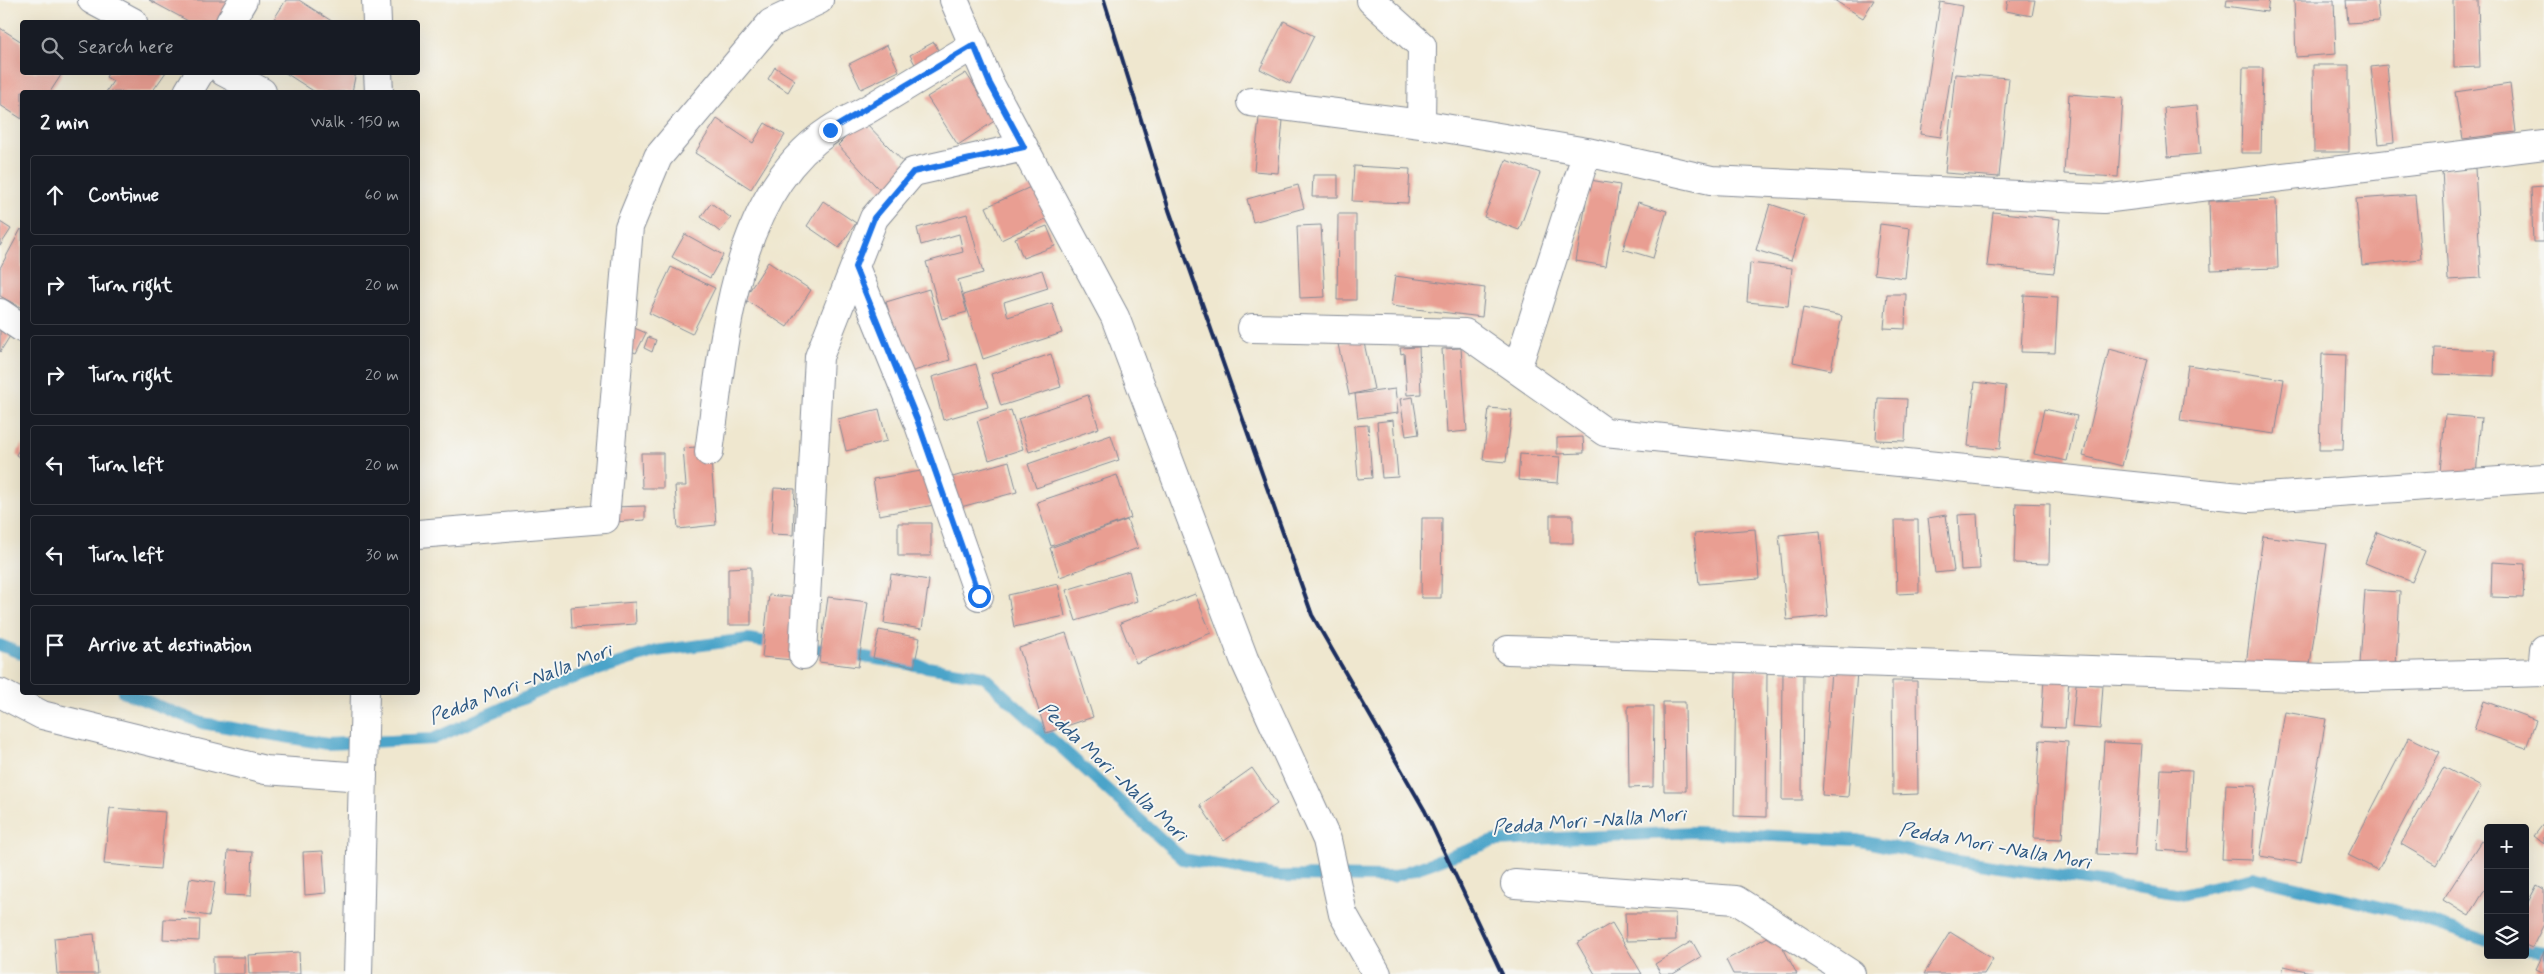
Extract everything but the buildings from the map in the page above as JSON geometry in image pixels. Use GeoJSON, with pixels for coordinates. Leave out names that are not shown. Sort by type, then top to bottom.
{"type":"FeatureCollection","features":[{"type":"Feature","properties":{"kind":"street"},"geometry":{"type":"LineString","coordinates":[[92,0],[129,20]]}},
{"type":"Feature","properties":{"kind":"street"},"geometry":{"type":"LineString","coordinates":[[231,20],[243,0]]}},
{"type":"Feature","properties":{"kind":"street"},"geometry":{"type":"LineString","coordinates":[[376,0],[377,20]]}},
{"type":"Feature","properties":{"kind":"street"},"geometry":{"type":"LineString","coordinates":[[420,534],[605,519],[629,227],[658,157],[771,23],[819,0]]}},
{"type":"Feature","properties":{"kind":"street"},"geometry":{"type":"LineString","coordinates":[[954,0],[990,84],[1115,317],[1244,659],[1327,840],[1343,914],[1376,974]]}},
{"type":"Feature","properties":{"kind":"street"},"geometry":{"type":"LineString","coordinates":[[1371,0],[1422,46],[1421,124]]}},
{"type":"Feature","properties":{"kind":"street"},"geometry":{"type":"LineString","coordinates":[[708,452],[730,309],[740,264],[763,207],[791,165],[830,130],[974,45]]}},
{"type":"Feature","properties":{"kind":"street"},"geometry":{"type":"LineString","coordinates":[[189,90],[198,75]]}},
{"type":"Feature","properties":{"kind":"street"},"geometry":{"type":"LineString","coordinates":[[230,75],[258,90]]}},
{"type":"Feature","properties":{"kind":"street"},"geometry":{"type":"LineString","coordinates":[[378,75],[379,90]]}},
{"type":"Feature","properties":{"kind":"street"},"geometry":{"type":"LineString","coordinates":[[1251,102],[1421,124],[1587,152],[1711,180],[2103,199],[2544,145]]}},
{"type":"Feature","properties":{"kind":"street"},"geometry":{"type":"LineString","coordinates":[[803,655],[819,357],[874,218],[913,172],[1024,147]]}},
{"type":"Feature","properties":{"kind":"street"},"geometry":{"type":"LineString","coordinates":[[1517,369],[1587,152]]}},
{"type":"Feature","properties":{"kind":"street"},"geometry":{"type":"LineString","coordinates":[[855,267],[918,422],[979,596]]}},
{"type":"Feature","properties":{"kind":"street"},"geometry":{"type":"LineString","coordinates":[[0,313],[20,327]]}},
{"type":"Feature","properties":{"kind":"street"},"geometry":{"type":"LineString","coordinates":[[1252,328],[1466,333],[1606,432],[2250,498],[2544,478]]}},
{"type":"Feature","properties":{"kind":"street"},"geometry":{"type":"LineString","coordinates":[[1508,650],[2326,678],[2543,664]]}},
{"type":"Feature","properties":{"kind":"street"},"geometry":{"type":"LineString","coordinates":[[0,693],[42,715],[265,770],[363,777]]}},
{"type":"Feature","properties":{"kind":"street"},"geometry":{"type":"LineString","coordinates":[[358,974],[365,695]]}},
{"type":"Feature","properties":{"kind":"street"},"geometry":{"type":"LineString","coordinates":[[1514,884],[1736,900],[1851,974]]}},
{"type":"Feature","properties":{"kind":"waterway","name":"Pedda Mori -Nalla Mori"},"geometry":{"type":"LineString","coordinates":[[131,695],[202,723],[327,744],[433,739],[558,683],[656,651],[748,639],[780,644]]}},
{"type":"Feature","properties":{"kind":"waterway","name":"Pedda Mori -Nalla Mori"},"geometry":{"type":"LineString","coordinates":[[0,645],[20,653]]}},
{"type":"Feature","properties":{"kind":"waterway","name":"Pedda Mori -Nalla Mori"},"geometry":{"type":"LineString","coordinates":[[802,647],[983,676],[1183,859],[1278,876],[1392,877],[1494,841],[1694,832],[1856,840],[1958,861],[2182,894],[2253,877],[2393,910],[2484,940]]}},
{"type":"Feature","properties":{"kind":"waterway","name":"Pedda Mori -Nalla Mori"},"geometry":{"type":"LineString","coordinates":[[2529,951],[2544,953]]}},
{"type":"Feature","properties":{"kind":"railway"},"geometry":{"type":"LineString","coordinates":[[1104,0],[1169,210],[1312,615],[1425,811],[1502,974]]}},
{"type":"Feature","properties":{"kind":"route"},"geometry":{"type":"LineString","coordinates":[[830,130],[974,45],[990,84],[1024,147],[913,172],[874,218],[855,267],[918,422],[979,596]]}}]}
